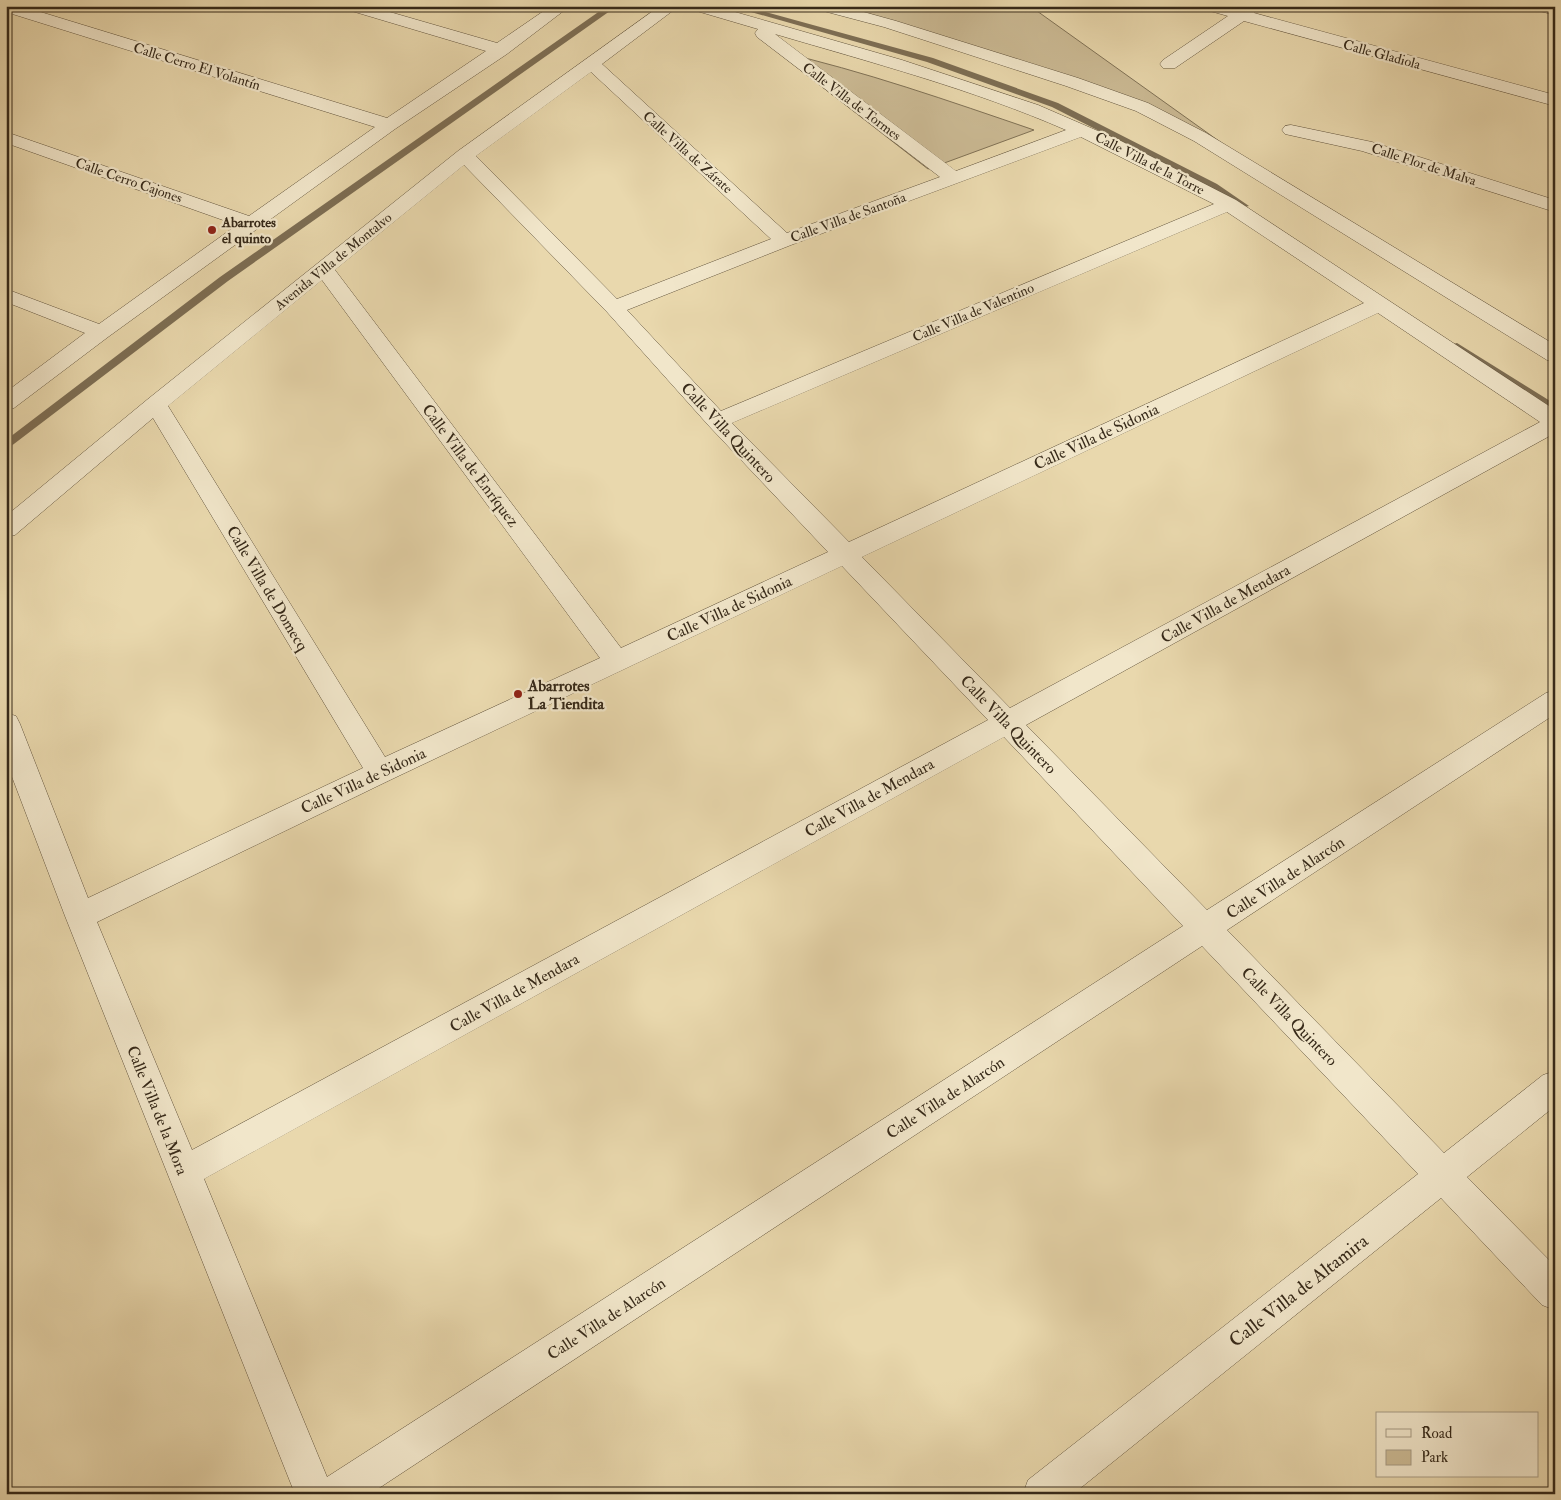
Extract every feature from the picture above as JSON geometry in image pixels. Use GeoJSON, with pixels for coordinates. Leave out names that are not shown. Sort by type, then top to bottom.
{"type":"FeatureCollection","features":[{"type":"Feature","properties":{"kind":"street"},"geometry":{"type":"LineString","coordinates":[[351,6],[501,50]]}},
{"type":"Feature","properties":{"kind":"street"},"geometry":{"type":"LineString","coordinates":[[6,403],[101,332],[389,125],[501,50],[562,6]]}},
{"type":"Feature","properties":{"kind":"street","name":"Avenida Villa de Montalvo"},"geometry":{"type":"LineString","coordinates":[[6,529],[156,404],[465,155],[671,6]]}},
{"type":"Feature","properties":{"kind":"street","name":"Calle Villa de la Torre"},"geometry":{"type":"LineString","coordinates":[[696,6],[896,64],[1032,109],[1083,130],[1229,204],[1555,422]]}},
{"type":"Feature","properties":{"kind":"street"},"geometry":{"type":"LineString","coordinates":[[822,6],[890,24],[1072,82],[1142,107],[1200,137],[1310,203],[1555,355]]}},
{"type":"Feature","properties":{"kind":"street","name":"Calle Gladiola"},"geometry":{"type":"LineString","coordinates":[[1210,6],[1248,11],[1555,101]]}},
{"type":"Feature","properties":{"kind":"street"},"geometry":{"type":"LineString","coordinates":[[1538,6],[1555,10]]}},
{"type":"Feature","properties":{"kind":"street","name":"Calle Cerro El Volantín"},"geometry":{"type":"LineString","coordinates":[[15,10],[389,125]]}},
{"type":"Feature","properties":{"kind":"street"},"geometry":{"type":"LineString","coordinates":[[1169,64],[1248,11]]}},
{"type":"Feature","properties":{"kind":"street","name":"Calle Villa de Tormes"},"geometry":{"type":"LineString","coordinates":[[750,23],[955,178]]}},
{"type":"Feature","properties":{"kind":"street","name":"Calle Villa de Zárate"},"geometry":{"type":"LineString","coordinates":[[591,63],[784,240]]}},
{"type":"Feature","properties":{"kind":"street","name":"Calle Villa de Santoña"},"geometry":{"type":"LineString","coordinates":[[614,308],[784,240],[1083,130]]}},
{"type":"Feature","properties":{"kind":"street","name":"Calle Flor de Malva"},"geometry":{"type":"LineString","coordinates":[[1290,130],[1366,146],[1555,206]]}},
{"type":"Feature","properties":{"kind":"street","name":"Calle Cerro Cajones"},"geometry":{"type":"LineString","coordinates":[[6,137],[252,224]]}},
{"type":"Feature","properties":{"kind":"street","name":"Calle Villa Quintero"},"geometry":{"type":"LineString","coordinates":[[465,155],[614,308],[717,421],[1555,1292]]}},
{"type":"Feature","properties":{"kind":"street","name":"Calle Villa de Valentino"},"geometry":{"type":"LineString","coordinates":[[717,421],[1229,204]]}},
{"type":"Feature","properties":{"kind":"street","name":"Calle Villa de Enríquez"},"geometry":{"type":"LineString","coordinates":[[324,269],[617,661]]}},
{"type":"Feature","properties":{"kind":"street"},"geometry":{"type":"LineString","coordinates":[[6,295],[101,332]]}},
{"type":"Feature","properties":{"kind":"street","name":"Calle Villa de Sidonia"},"geometry":{"type":"LineString","coordinates":[[80,916],[844,553],[1380,304]]}},
{"type":"Feature","properties":{"kind":"street","name":"Calle Villa de Domecq"},"geometry":{"type":"LineString","coordinates":[[156,404],[380,772]]}},
{"type":"Feature","properties":{"kind":"street","name":"Calle Villa de Mendara"},"geometry":{"type":"LineString","coordinates":[[184,1172],[1555,422]]}},
{"type":"Feature","properties":{"kind":"street","name":"Calle Villa de Alarcón"},"geometry":{"type":"LineString","coordinates":[[335,1494],[1555,700]]}},
{"type":"Feature","properties":{"kind":"street","name":"Calle Villa de la Mora"},"geometry":{"type":"LineString","coordinates":[[6,724],[80,916],[315,1494]]}},
{"type":"Feature","properties":{"kind":"street","name":"Calle Villa de Altamira"},"geometry":{"type":"LineString","coordinates":[[1042,1494],[1555,1086]]}},
{"type":"Feature","properties":{"kind":"green space"},"geometry":{"type":"Polygon","coordinates":[[[827,6],[1030,6],[1244,159],[1157,118],[1067,83],[827,6]]]}},
{"type":"Feature","properties":{"kind":"green space"},"geometry":{"type":"Polygon","coordinates":[[[776,51],[874,77],[1034,130],[928,169],[776,51]]]}},
{"type":"Feature","properties":{"kind":"waterway"},"geometry":{"type":"LineString","coordinates":[[6,446],[224,279],[613,6]]}},
{"type":"Feature","properties":{"kind":"waterway"},"geometry":{"type":"LineString","coordinates":[[734,6],[930,60],[1055,105],[1214,186],[1244,206]]}},
{"type":"Feature","properties":{"kind":"waterway"},"geometry":{"type":"LineString","coordinates":[[1457,346],[1555,409]]}},
{"type":"Feature","properties":{"kind":"place","name":"Abarrotes el quinto"},"geometry":{"type":"Point","coordinates":[212,230]}},
{"type":"Feature","properties":{"kind":"place","name":"Abarrotes La Tiendita"},"geometry":{"type":"Point","coordinates":[518,694]}}]}
